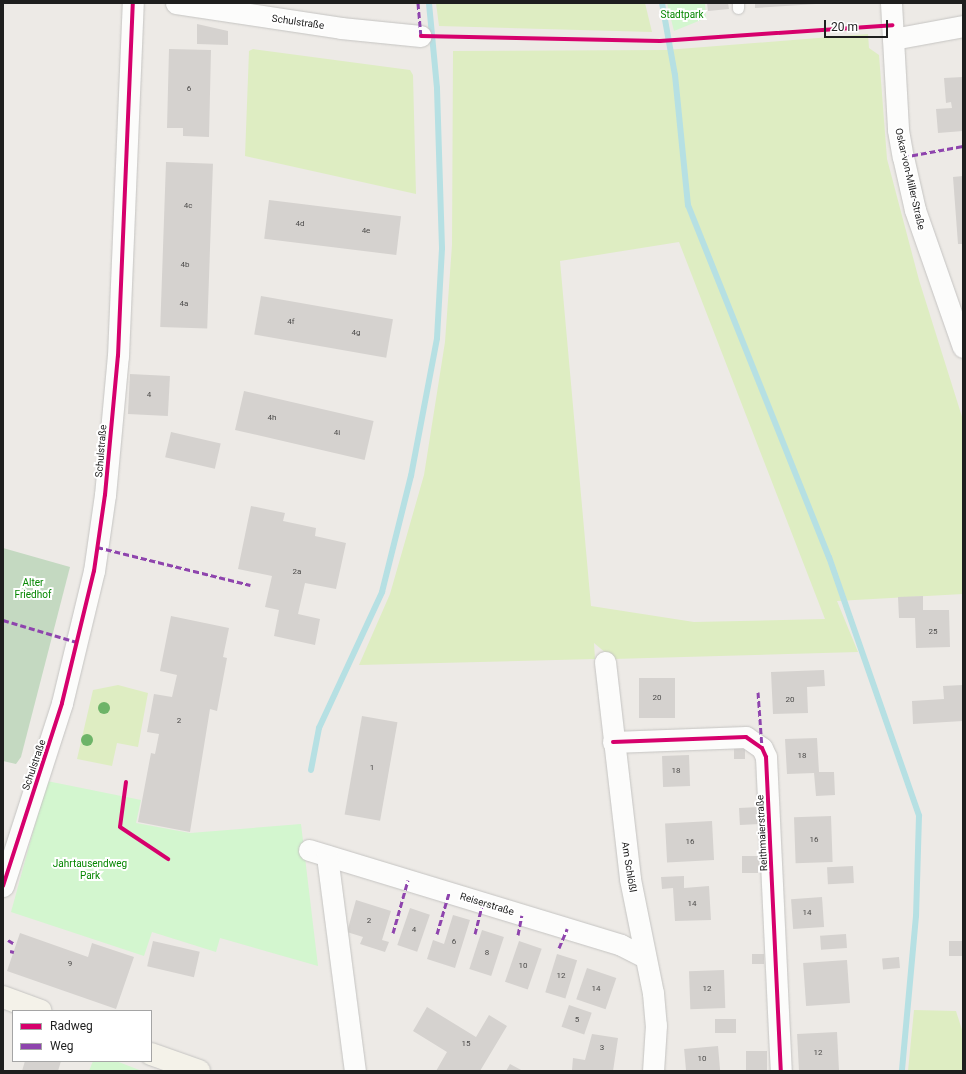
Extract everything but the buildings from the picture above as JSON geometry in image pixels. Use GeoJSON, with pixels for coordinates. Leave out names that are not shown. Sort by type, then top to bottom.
{"type":"FeatureCollection","features":[{"type":"Feature","properties":{"kind":"main road"},"geometry":{"type":"LineString","coordinates":[[3,996],[38,1010]]}},
{"type":"Feature","properties":{"kind":"main road"},"geometry":{"type":"LineString","coordinates":[[152,1054],[199,1071]]}},
{"type":"Feature","properties":{"kind":"street","name":"Schulstraße"},"geometry":{"type":"LineString","coordinates":[[3,886],[62,703],[94,571],[104,502],[118,356],[126,224],[133,3]]}},
{"type":"Feature","properties":{"kind":"street","name":"Schulstraße"},"geometry":{"type":"LineString","coordinates":[[176,3],[334,27],[421,36]]}},
{"type":"Feature","properties":{"kind":"street","name":"Oskar-von-Miller-Straße"},"geometry":{"type":"LineString","coordinates":[[891,3],[898,130],[915,210],[963,347]]}},
{"type":"Feature","properties":{"kind":"street"},"geometry":{"type":"LineString","coordinates":[[893,39],[963,26]]}},
{"type":"Feature","properties":{"kind":"street","name":"Am Schlößl"},"geometry":{"type":"LineString","coordinates":[[605,662],[613,742],[630,879],[656,1025],[653,1071]]}},
{"type":"Feature","properties":{"kind":"street","name":"Reithmaierstraße"},"geometry":{"type":"LineString","coordinates":[[613,742],[746,737],[762,748],[766,757],[781,1071]]}},
{"type":"Feature","properties":{"kind":"street","name":"Reiserstraße"},"geometry":{"type":"LineString","coordinates":[[355,1071],[318,853],[621,945],[645,957]]}},
{"type":"Feature","properties":{"kind":"green space"},"geometry":{"type":"Polygon","coordinates":[[[436,3],[645,3],[652,32],[439,26],[436,3]]]}},
{"type":"Feature","properties":{"kind":"green space","name":"Stadtpark"},"geometry":{"type":"Polygon","coordinates":[[[667,3],[705,3],[706,18],[674,31],[667,3]]]}},
{"type":"Feature","properties":{"kind":"green space"},"geometry":{"type":"Polygon","coordinates":[[[868,34],[869,48],[879,55],[887,159],[919,280],[963,420],[963,594],[837,601],[858,652],[613,659],[594,643],[595,659],[359,665],[390,594],[424,475],[445,342],[452,245],[453,51],[666,50],[868,34]],[[679,242],[560,261],[591,606],[694,622],[825,619],[679,242]]]}},
{"type":"Feature","properties":{"kind":"green space"},"geometry":{"type":"Polygon","coordinates":[[[253,49],[410,70],[413,75],[416,194],[245,156],[249,51],[253,49]]]}},
{"type":"Feature","properties":{"kind":"green space","name":"Alter Friedhof"},"geometry":{"type":"Polygon","coordinates":[[[3,548],[70,567],[21,757],[16,764],[3,761],[3,548]]]}},
{"type":"Feature","properties":{"kind":"green space"},"geometry":{"type":"Polygon","coordinates":[[[118,685],[148,693],[138,747],[117,743],[112,766],[77,759],[93,690],[118,685]]]}},
{"type":"Feature","properties":{"kind":"green space","name":"Jahrtausendweg Park"},"geometry":{"type":"Polygon","coordinates":[[[47,781],[141,800],[136,823],[190,833],[301,824],[318,966],[220,938],[216,952],[152,932],[144,956],[11,912],[47,781]]]}},
{"type":"Feature","properties":{"kind":"green space"},"geometry":{"type":"Polygon","coordinates":[[[914,1010],[956,1011],[963,1033],[963,1071],[908,1071],[914,1010]]]}},
{"type":"Feature","properties":{"kind":"green space"},"geometry":{"type":"Polygon","coordinates":[[[93,1062],[119,1062],[142,1071],[89,1071],[93,1062]]]}},
{"type":"Feature","properties":{"kind":"waterway"},"geometry":{"type":"LineString","coordinates":[[311,770],[319,728],[382,592],[411,476],[437,338],[442,248],[437,88],[429,3]]}},
{"type":"Feature","properties":{"kind":"waterway"},"geometry":{"type":"LineString","coordinates":[[662,3],[675,75],[688,205],[829,557],[919,816],[916,916],[902,1071]]}},
{"type":"Feature","properties":{"kind":"marked path"},"geometry":{"type":"LineString","coordinates":[[418,3],[421,36],[423,36]]}},
{"type":"Feature","properties":{"kind":"marked path"},"geometry":{"type":"LineString","coordinates":[[903,157],[963,146]]}},
{"type":"Feature","properties":{"kind":"marked path"},"geometry":{"type":"LineString","coordinates":[[97,547],[250,585]]}},
{"type":"Feature","properties":{"kind":"marked path"},"geometry":{"type":"LineString","coordinates":[[3,620],[77,642]]}},
{"type":"Feature","properties":{"kind":"marked path"},"geometry":{"type":"LineString","coordinates":[[758,692],[762,748]]}},
{"type":"Feature","properties":{"kind":"marked path"},"geometry":{"type":"LineString","coordinates":[[393,933],[408,880]]}},
{"type":"Feature","properties":{"kind":"marked path"},"geometry":{"type":"LineString","coordinates":[[437,934],[449,893]]}},
{"type":"Feature","properties":{"kind":"marked path"},"geometry":{"type":"LineString","coordinates":[[475,934],[483,903]]}},
{"type":"Feature","properties":{"kind":"marked path"},"geometry":{"type":"LineString","coordinates":[[518,935],[522,915]]}},
{"type":"Feature","properties":{"kind":"marked path"},"geometry":{"type":"LineString","coordinates":[[559,948],[567,929]]}},
{"type":"Feature","properties":{"kind":"marked path"},"geometry":{"type":"LineString","coordinates":[[8,940],[13,943]]}},
{"type":"Feature","properties":{"kind":"marked path"},"geometry":{"type":"LineString","coordinates":[[10,951],[14,952]]}},
{"type":"Feature","properties":{"kind":"cycle path"},"geometry":{"type":"LineString","coordinates":[[3,886],[62,703],[94,571],[105,495],[118,356],[133,3]]}},
{"type":"Feature","properties":{"kind":"cycle path"},"geometry":{"type":"LineString","coordinates":[[421,36],[660,41],[892,25]]}},
{"type":"Feature","properties":{"kind":"cycle path"},"geometry":{"type":"LineString","coordinates":[[613,742],[746,737],[762,748],[766,757],[781,1071]]}},
{"type":"Feature","properties":{"kind":"cycle path"},"geometry":{"type":"LineString","coordinates":[[126,782],[120,827],[168,859]]}}]}
